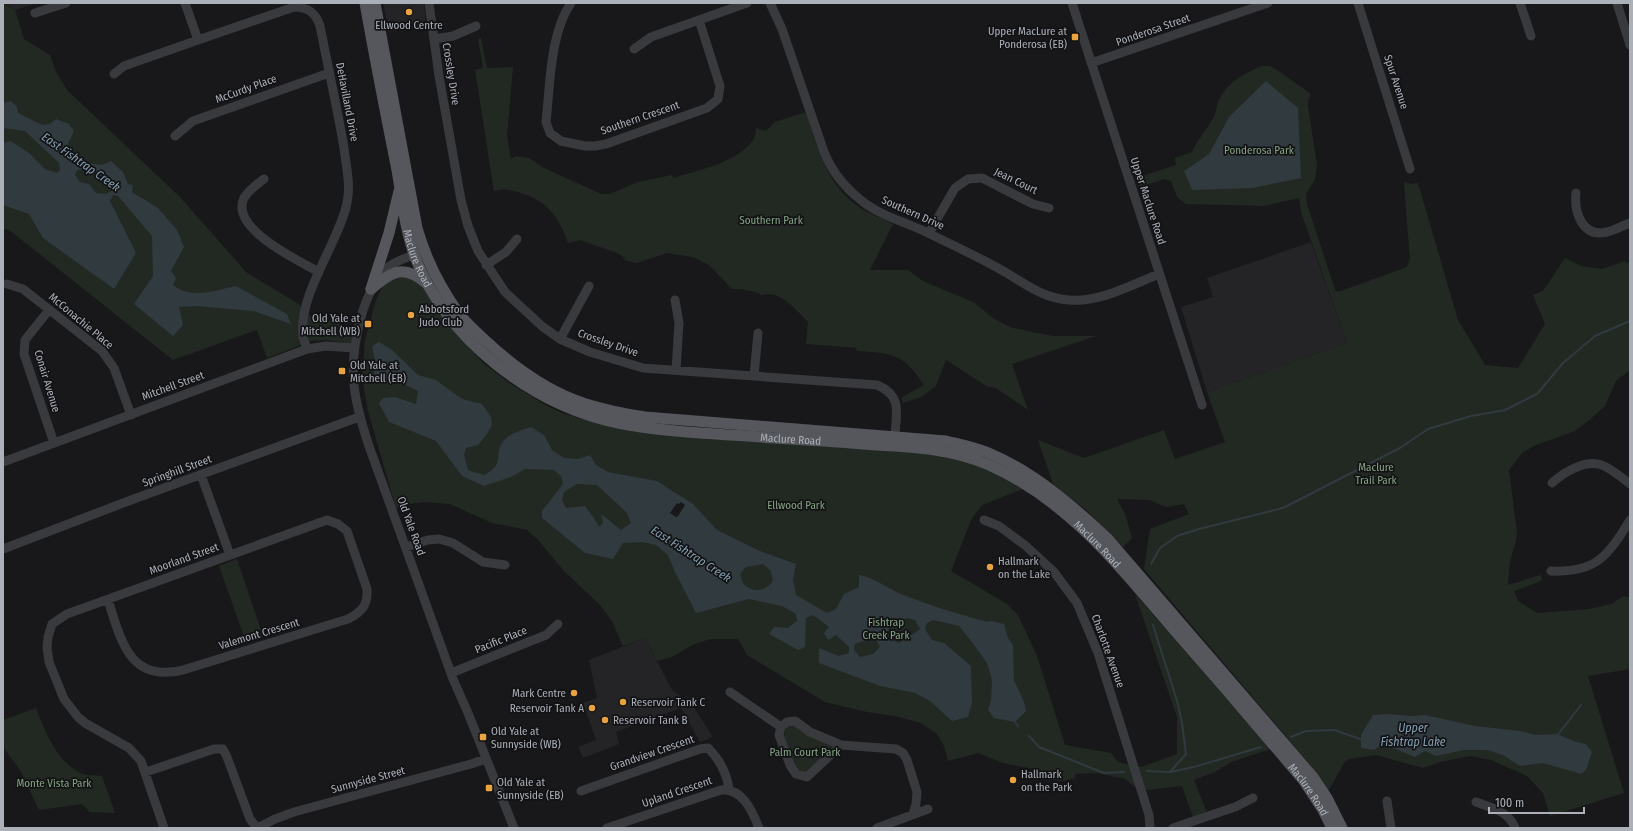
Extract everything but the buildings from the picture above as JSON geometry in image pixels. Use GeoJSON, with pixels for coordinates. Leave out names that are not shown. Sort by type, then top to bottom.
{"type":"FeatureCollection","features":[{"type":"Feature","properties":{"kind":"main road","name":"Maclure Road"},"geometry":{"type":"LineString","coordinates":[[365,3],[400,186],[427,283],[444,310],[468,339],[485,356],[526,385],[581,412],[616,422],[647,427],[946,451],[989,465],[1010,475],[1053,504],[1101,546],[1304,781],[1323,810],[1332,828]]}},
{"type":"Feature","properties":{"kind":"main road","name":"Maclure Road"},"geometry":{"type":"LineString","coordinates":[[376,3],[417,228],[419,253],[461,317],[509,362],[556,391],[585,404],[619,412],[645,417],[946,441],[971,447],[993,455],[1014,466],[1039,482],[1082,515],[1108,539],[1308,771],[1327,798],[1342,828]]}},
{"type":"Feature","properties":{"kind":"main road"},"geometry":{"type":"LineString","coordinates":[[371,289],[389,233],[400,186]]}},
{"type":"Feature","properties":{"kind":"main road"},"geometry":{"type":"LineString","coordinates":[[371,289],[390,274],[403,271],[416,274],[427,283]]}},
{"type":"Feature","properties":{"kind":"main road"},"geometry":{"type":"LineString","coordinates":[[847,443],[858,438],[887,440],[895,436]]}},
{"type":"Feature","properties":{"kind":"street"},"geometry":{"type":"LineString","coordinates":[[35,14],[66,3]]}},
{"type":"Feature","properties":{"kind":"street"},"geometry":{"type":"LineString","coordinates":[[114,74],[124,66],[198,40],[185,3]]}},
{"type":"Feature","properties":{"kind":"street","name":"Crossley Drive"},"geometry":{"type":"LineString","coordinates":[[430,3],[439,76],[461,200],[468,226],[478,251],[486,265],[505,292],[525,311],[560,338],[590,352],[643,368],[877,385],[888,389],[894,396],[897,407],[895,436]]}},
{"type":"Feature","properties":{"kind":"street","name":"Southern Crescent"},"geometry":{"type":"LineString","coordinates":[[571,3],[566,11],[553,50],[546,122],[550,133],[561,141],[585,146],[606,144],[700,111],[707,108],[718,99],[720,86],[699,20]]}},
{"type":"Feature","properties":{"kind":"street"},"geometry":{"type":"LineString","coordinates":[[634,49],[651,37],[747,3]]}},
{"type":"Feature","properties":{"kind":"street","name":"Southern Drive"},"geometry":{"type":"LineString","coordinates":[[770,3],[782,29],[821,145],[831,168],[844,186],[863,202],[878,211],[930,233],[999,269],[1034,291],[1051,297],[1069,300],[1087,299],[1109,293],[1159,274]]}},
{"type":"Feature","properties":{"kind":"street","name":"Upper Maclure Road"},"geometry":{"type":"LineString","coordinates":[[1072,3],[1202,405]]}},
{"type":"Feature","properties":{"kind":"street","name":"Ponderosa Street"},"geometry":{"type":"LineString","coordinates":[[1091,63],[1268,3]]}},
{"type":"Feature","properties":{"kind":"street","name":"Spur Avenue"},"geometry":{"type":"LineString","coordinates":[[1358,3],[1410,169]]}},
{"type":"Feature","properties":{"kind":"street"},"geometry":{"type":"LineString","coordinates":[[1520,3],[1531,36]]}},
{"type":"Feature","properties":{"kind":"street"},"geometry":{"type":"LineString","coordinates":[[1616,3],[1630,45]]}},
{"type":"Feature","properties":{"kind":"street","name":"DeHavilland Drive"},"geometry":{"type":"LineString","coordinates":[[198,40],[289,8],[300,7],[310,10],[317,18],[338,112],[348,175],[348,189],[347,202],[341,222],[319,272],[303,318],[303,336],[307,349]]}},
{"type":"Feature","properties":{"kind":"street","name":"Crossley Drive"},"geometry":{"type":"LineString","coordinates":[[434,39],[453,36],[476,26]]}},
{"type":"Feature","properties":{"kind":"street","name":"McCurdy Place"},"geometry":{"type":"LineString","coordinates":[[175,136],[193,121],[330,73]]}},
{"type":"Feature","properties":{"kind":"street"},"geometry":{"type":"LineString","coordinates":[[264,178],[252,187],[244,198],[242,206],[243,213],[248,222],[256,232],[276,248],[319,272]]}},
{"type":"Feature","properties":{"kind":"street","name":"Jean Court"},"geometry":{"type":"LineString","coordinates":[[930,233],[955,188],[968,179],[982,178],[1033,204],[1049,208]]}},
{"type":"Feature","properties":{"kind":"street"},"geometry":{"type":"LineString","coordinates":[[1576,193],[1575,205],[1577,212],[1580,219],[1589,230],[1597,233],[1606,232],[1630,223]]}},
{"type":"Feature","properties":{"kind":"street"},"geometry":{"type":"LineString","coordinates":[[486,265],[506,252],[517,239]]}},
{"type":"Feature","properties":{"kind":"street","name":"Old Yale Road"},"geometry":{"type":"LineString","coordinates":[[419,253],[387,268],[371,289],[365,305],[354,348],[353,382],[359,417],[451,673],[514,828]]}},
{"type":"Feature","properties":{"kind":"street","name":"McConachie Place"},"geometry":{"type":"LineString","coordinates":[[7,284],[23,290],[102,352],[114,368],[131,415]]}},
{"type":"Feature","properties":{"kind":"street"},"geometry":{"type":"LineString","coordinates":[[560,338],[589,286]]}},
{"type":"Feature","properties":{"kind":"street"},"geometry":{"type":"LineString","coordinates":[[675,300],[679,324],[676,370]]}},
{"type":"Feature","properties":{"kind":"street","name":"Conair Avenue"},"geometry":{"type":"LineString","coordinates":[[49,310],[25,340],[24,354],[54,443]]}},
{"type":"Feature","properties":{"kind":"street"},"geometry":{"type":"LineString","coordinates":[[754,376],[758,334]]}},
{"type":"Feature","properties":{"kind":"street","name":"Mitchell Street"},"geometry":{"type":"LineString","coordinates":[[3,462],[307,349],[326,346],[354,348]]}},
{"type":"Feature","properties":{"kind":"street","name":"Springhill Street"},"geometry":{"type":"LineString","coordinates":[[3,549],[131,500],[359,417]]}},
{"type":"Feature","properties":{"kind":"street"},"geometry":{"type":"LineString","coordinates":[[1552,483],[1563,473],[1588,464],[1598,464],[1605,466],[1630,484]]}},
{"type":"Feature","properties":{"kind":"street"},"geometry":{"type":"LineString","coordinates":[[201,475],[230,555]]}},
{"type":"Feature","properties":{"kind":"street","name":"Moorland Street"},"geometry":{"type":"LineString","coordinates":[[146,772],[141,761],[135,754],[85,723],[71,710],[64,699],[49,662],[47,647],[52,624],[67,614],[321,521],[327,520],[338,524]]}},
{"type":"Feature","properties":{"kind":"street","name":"Charlotte Avenue"},"geometry":{"type":"LineString","coordinates":[[984,520],[999,526],[1026,546],[1054,572],[1077,603],[1098,653],[1149,815],[1150,828]]}},
{"type":"Feature","properties":{"kind":"street"},"geometry":{"type":"LineString","coordinates":[[1551,571],[1565,572],[1584,567],[1601,559],[1609,552],[1630,520]]}},
{"type":"Feature","properties":{"kind":"street","name":"Valemont Crescent"},"geometry":{"type":"LineString","coordinates":[[108,600],[121,639],[134,660],[154,672],[164,673],[190,668],[348,619],[363,610],[368,597],[350,537],[347,531],[338,524]]}},
{"type":"Feature","properties":{"kind":"street"},"geometry":{"type":"LineString","coordinates":[[406,548],[428,540],[439,539],[453,543],[483,562],[505,565]]}},
{"type":"Feature","properties":{"kind":"street","name":"Pacific Place"},"geometry":{"type":"LineString","coordinates":[[451,673],[546,635],[558,624]]}},
{"type":"Feature","properties":{"kind":"street"},"geometry":{"type":"LineString","coordinates":[[730,692],[781,726]]}},
{"type":"Feature","properties":{"kind":"street"},"geometry":{"type":"LineString","coordinates":[[841,745],[807,777],[796,774],[790,765],[779,735],[781,726],[787,722],[795,721],[810,732],[841,745],[896,749],[903,753],[907,760],[917,792],[913,814]]}},
{"type":"Feature","properties":{"kind":"street","name":"Grandview Crescent"},"geometry":{"type":"LineString","coordinates":[[581,791],[700,749],[708,748],[720,763],[728,781],[729,789]]}},
{"type":"Feature","properties":{"kind":"street"},"geometry":{"type":"LineString","coordinates":[[164,828],[146,772],[214,749],[223,750],[227,757],[250,819],[257,828]]}},
{"type":"Feature","properties":{"kind":"street","name":"Sunnyside Street"},"geometry":{"type":"LineString","coordinates":[[257,828],[285,815],[486,759]]}},
{"type":"Feature","properties":{"kind":"street","name":"Upland Crescent"},"geometry":{"type":"LineString","coordinates":[[607,828],[721,790],[729,789],[738,794],[747,803],[759,828]]}},
{"type":"Feature","properties":{"kind":"street"},"geometry":{"type":"LineString","coordinates":[[1172,828],[1194,825],[1253,798]]}},
{"type":"Feature","properties":{"kind":"street"},"geometry":{"type":"LineString","coordinates":[[1387,801],[1391,828]]}},
{"type":"Feature","properties":{"kind":"street"},"geometry":{"type":"LineString","coordinates":[[1476,802],[1505,814],[1515,828]]}},
{"type":"Feature","properties":{"kind":"street"},"geometry":{"type":"LineString","coordinates":[[877,828],[928,809]]}},
{"type":"Feature","properties":{"kind":"shaded area"},"geometry":{"type":"Polygon","coordinates":[[[5,3],[37,3],[15,10],[5,3]]]}},
{"type":"Feature","properties":{"kind":"shaded area","name":"Ellwood Centre"},"geometry":{"type":"Polygon","coordinates":[[[383,3],[424,3],[426,25],[389,32],[383,3]]]}},
{"type":"Feature","properties":{"kind":"shaded area"},"geometry":{"type":"Polygon","coordinates":[[[1311,242],[1347,343],[1207,392],[1181,307],[1213,297],[1207,278],[1311,242]]]}},
{"type":"Feature","properties":{"kind":"shaded area"},"geometry":{"type":"Polygon","coordinates":[[[645,638],[672,690],[691,703],[713,737],[700,742],[681,708],[616,732],[619,744],[583,758],[578,747],[596,740],[583,703],[597,698],[589,660],[645,638]]]}},
{"type":"Feature","properties":{"kind":"green space"},"geometry":{"type":"Polygon","coordinates":[[[3,3],[15,10],[24,39],[50,55],[56,72],[68,91],[180,197],[246,272],[300,305],[308,315],[356,329],[352,344],[326,340],[311,341],[267,358],[257,330],[173,360],[8,229],[3,230],[3,3]]]}},
{"type":"Feature","properties":{"kind":"green space","name":"Southern Park"},"geometry":{"type":"Polygon","coordinates":[[[481,38],[487,68],[513,67],[507,136],[511,159],[516,156],[529,158],[542,167],[601,194],[610,194],[638,182],[672,175],[673,178],[716,165],[737,155],[746,148],[754,139],[756,128],[766,131],[775,122],[806,112],[819,152],[831,177],[839,188],[859,207],[893,224],[870,270],[908,270],[923,281],[975,303],[994,319],[1013,328],[1053,336],[1096,336],[1012,364],[1028,410],[996,388],[988,387],[946,360],[936,386],[921,397],[903,403],[901,398],[924,385],[910,367],[903,361],[889,354],[856,351],[857,348],[806,344],[808,322],[782,298],[775,295],[762,295],[747,290],[732,289],[709,265],[693,257],[667,253],[637,263],[624,260],[625,258],[617,253],[580,240],[568,243],[557,219],[552,212],[540,202],[532,197],[512,191],[494,191],[475,70],[483,68],[478,39],[481,38]]]}},
{"type":"Feature","properties":{"kind":"green space","name":"Maclure Trail Park"},"geometry":{"type":"Polygon","coordinates":[[[1262,66],[1270,66],[1277,70],[1311,94],[1308,100],[1308,106],[1317,165],[1315,179],[1306,194],[1307,204],[1335,290],[1338,292],[1407,267],[1410,258],[1404,182],[1411,184],[1418,183],[1458,320],[1485,365],[1518,368],[1545,324],[1533,295],[1543,291],[1565,258],[1581,266],[1602,269],[1625,261],[1626,263],[1630,262],[1630,370],[1616,381],[1605,406],[1588,421],[1575,431],[1536,445],[1523,452],[1509,470],[1517,533],[1510,562],[1508,585],[1540,575],[1542,579],[1539,582],[1514,591],[1518,601],[1537,613],[1589,609],[1611,604],[1624,596],[1630,598],[1630,669],[1588,676],[1624,793],[1550,816],[1543,793],[1527,776],[1491,760],[1471,756],[1440,762],[1423,768],[1376,755],[1349,759],[1344,763],[1328,792],[1311,766],[1144,569],[1150,529],[1189,514],[1184,504],[1166,507],[1149,500],[1117,499],[1125,514],[1132,538],[1123,547],[1086,510],[1053,484],[1038,440],[1084,458],[1164,430],[1175,459],[1225,442],[1207,392],[1347,343],[1301,212],[1299,198],[1264,206],[1186,204],[1177,197],[1171,181],[1164,179],[1140,187],[1137,178],[1176,165],[1175,158],[1192,152],[1196,143],[1213,118],[1218,102],[1226,89],[1248,72],[1262,66]]]}},
{"type":"Feature","properties":{"kind":"green space","name":"Fishtrap Creek Park"},"geometry":{"type":"Polygon","coordinates":[[[404,276],[413,278],[422,285],[448,324],[483,363],[508,382],[547,406],[562,413],[585,420],[632,430],[919,453],[960,459],[995,473],[1023,489],[982,505],[972,518],[951,571],[1007,604],[1018,615],[1037,656],[1065,745],[1111,753],[1118,762],[1141,767],[1177,754],[1177,717],[1135,594],[1271,749],[1231,762],[1215,772],[1194,780],[1208,815],[1194,820],[1182,786],[1148,790],[1135,787],[1125,779],[1097,773],[1075,774],[1076,778],[1063,781],[1042,779],[1034,769],[1003,763],[978,753],[948,761],[944,746],[937,734],[921,723],[895,716],[867,712],[825,702],[747,655],[738,639],[710,639],[692,645],[672,657],[657,661],[645,638],[623,646],[612,621],[600,605],[563,570],[539,541],[527,530],[492,523],[450,504],[424,502],[396,508],[368,411],[362,377],[365,340],[376,300],[384,284],[393,277],[404,276]]]}},
{"type":"Feature","properties":{"kind":"green space"},"geometry":{"type":"Polygon","coordinates":[[[237,559],[263,636],[246,642],[219,566],[237,559]]]}},
{"type":"Feature","properties":{"kind":"green space","name":"Monte Vista Park"},"geometry":{"type":"Polygon","coordinates":[[[36,708],[52,745],[64,760],[71,767],[82,774],[102,776],[115,813],[90,812],[82,804],[39,810],[20,770],[3,747],[3,720],[36,708]]]}},
{"type":"Feature","properties":{"kind":"green space","name":"Palm Court Park"},"geometry":{"type":"Polygon","coordinates":[[[794,725],[833,746],[806,775],[797,772],[788,752],[784,738],[788,727],[794,725]]]}},
{"type":"Feature","properties":{"kind":"water"},"geometry":{"type":"Polygon","coordinates":[[[1266,81],[1298,108],[1301,178],[1252,188],[1192,190],[1184,171],[1209,154],[1229,117],[1266,81]]]}},
{"type":"Feature","properties":{"kind":"water"},"geometry":{"type":"Polygon","coordinates":[[[11,101],[17,107],[18,113],[42,125],[50,124],[56,119],[69,124],[74,131],[68,144],[68,156],[79,162],[102,165],[111,161],[123,172],[128,184],[133,185],[132,192],[158,208],[177,230],[184,247],[171,271],[176,278],[173,285],[180,290],[196,293],[204,293],[236,286],[287,314],[291,324],[253,311],[196,306],[179,307],[183,325],[173,336],[134,304],[153,276],[152,236],[118,196],[113,195],[110,201],[136,253],[114,289],[43,238],[29,214],[3,205],[3,143],[11,141],[29,153],[45,169],[57,173],[60,170],[59,163],[25,131],[3,128],[3,103],[11,101]],[[88,168],[77,170],[75,175],[80,182],[89,184],[96,193],[106,194],[113,190],[106,179],[88,168]]]}},
{"type":"Feature","properties":{"kind":"water"},"geometry":{"type":"Polygon","coordinates":[[[379,342],[391,349],[418,375],[436,380],[462,399],[482,404],[491,417],[492,425],[478,445],[466,448],[464,455],[468,470],[484,475],[489,472],[496,465],[499,450],[507,437],[531,427],[544,435],[552,450],[564,458],[578,459],[590,455],[596,465],[608,472],[657,481],[693,504],[717,530],[760,551],[796,564],[793,580],[796,595],[827,613],[836,609],[844,594],[859,587],[859,575],[874,580],[901,594],[933,606],[987,622],[991,621],[1004,624],[1008,638],[1013,645],[1014,680],[1024,702],[1026,711],[1015,722],[994,718],[988,710],[991,700],[992,680],[987,663],[959,626],[933,620],[927,623],[925,629],[932,640],[944,643],[971,666],[972,703],[968,717],[952,721],[930,701],[915,693],[880,686],[819,663],[819,648],[839,656],[849,653],[849,647],[836,635],[828,640],[824,633],[829,627],[813,615],[806,618],[805,647],[798,650],[769,634],[774,627],[788,628],[797,621],[796,614],[782,606],[749,599],[696,613],[668,555],[656,545],[642,542],[623,543],[613,559],[585,553],[542,518],[542,511],[563,484],[561,476],[554,470],[525,469],[511,477],[484,486],[462,476],[436,441],[389,422],[379,403],[383,398],[395,397],[416,404],[418,391],[396,380],[380,381],[374,375],[375,360],[372,346],[379,342]],[[577,484],[564,492],[562,500],[566,508],[585,506],[599,527],[603,523],[601,514],[621,530],[631,523],[627,513],[597,485],[577,484]],[[763,564],[746,567],[740,574],[743,583],[750,589],[763,589],[773,581],[771,571],[763,564]],[[907,618],[889,628],[886,638],[900,643],[902,637],[912,635],[920,629],[915,620],[907,618]],[[876,639],[866,640],[855,644],[854,650],[860,657],[873,654],[880,647],[876,639]]]}},
{"type":"Feature","properties":{"kind":"water","name":"Upper Fishtrap Lake"},"geometry":{"type":"Polygon","coordinates":[[[1387,714],[1411,716],[1425,715],[1475,726],[1520,731],[1535,735],[1557,734],[1576,742],[1586,744],[1592,752],[1586,770],[1581,774],[1543,763],[1520,766],[1503,755],[1487,750],[1464,750],[1436,756],[1425,751],[1415,757],[1383,744],[1374,750],[1361,748],[1361,735],[1373,715],[1387,714]]]}},
{"type":"Feature","properties":{"kind":"pier"},"geometry":{"type":"Polygon","coordinates":[[[681,502],[685,505],[676,517],[670,513],[677,503],[679,504],[681,502]]]}},
{"type":"Feature","properties":{"kind":"waterway","name":"East Fishtrap Creek"},"geometry":{"type":"LineString","coordinates":[[65,150],[87,163]]}},
{"type":"Feature","properties":{"kind":"waterway"},"geometry":{"type":"LineString","coordinates":[[1151,564],[1160,548],[1177,536],[1283,508],[1400,448],[1428,429],[1471,416],[1505,410],[1537,394],[1563,363],[1595,336],[1630,321]]}},
{"type":"Feature","properties":{"kind":"waterway"},"geometry":{"type":"LineString","coordinates":[[1153,625],[1178,704],[1186,754],[1170,772]]}},
{"type":"Feature","properties":{"kind":"waterway"},"geometry":{"type":"LineString","coordinates":[[1556,737],[1581,705]]}},
{"type":"Feature","properties":{"kind":"waterway","name":"East Fishtrap Creek"},"geometry":{"type":"LineString","coordinates":[[1014,721],[1018,726]]}},
{"type":"Feature","properties":{"kind":"waterway","name":"East Fishtrap Creek"},"geometry":{"type":"LineString","coordinates":[[1291,737],[1306,731],[1334,730],[1363,740]]}},
{"type":"Feature","properties":{"kind":"waterway","name":"East Fishtrap Creek"},"geometry":{"type":"LineString","coordinates":[[1029,736],[1039,747],[1104,773],[1124,772]]}},
{"type":"Feature","properties":{"kind":"waterway","name":"East Fishtrap Creek"},"geometry":{"type":"LineString","coordinates":[[1147,771],[1170,772],[1194,767],[1261,747]]}},
{"type":"Feature","properties":{"kind":"place","name":"Ellwood Centre"},"geometry":{"type":"Point","coordinates":[409,12]}},
{"type":"Feature","properties":{"kind":"place","name":"Upper MacLure at Ponderosa (EB)"},"geometry":{"type":"Point","coordinates":[1075,37]}},
{"type":"Feature","properties":{"kind":"place","name":"Abbotsford Judo Club"},"geometry":{"type":"Point","coordinates":[411,315]}},
{"type":"Feature","properties":{"kind":"place","name":"Old Yale at Mitchell (WB)"},"geometry":{"type":"Point","coordinates":[368,324]}},
{"type":"Feature","properties":{"kind":"place","name":"Old Yale at Mitchell (EB)"},"geometry":{"type":"Point","coordinates":[342,371]}},
{"type":"Feature","properties":{"kind":"place","name":"Hallmark on the Lake"},"geometry":{"type":"Point","coordinates":[990,567]}},
{"type":"Feature","properties":{"kind":"place","name":"Mark Centre"},"geometry":{"type":"Point","coordinates":[574,693]}},
{"type":"Feature","properties":{"kind":"place","name":"Reservoir Tank C"},"geometry":{"type":"Point","coordinates":[623,702]}},
{"type":"Feature","properties":{"kind":"place","name":"Reservoir Tank A"},"geometry":{"type":"Point","coordinates":[592,708]}},
{"type":"Feature","properties":{"kind":"place","name":"Reservoir Tank B"},"geometry":{"type":"Point","coordinates":[605,720]}},
{"type":"Feature","properties":{"kind":"place","name":"Old Yale at Sunnyside (WB)"},"geometry":{"type":"Point","coordinates":[483,737]}},
{"type":"Feature","properties":{"kind":"place","name":"Hallmark on the Park"},"geometry":{"type":"Point","coordinates":[1013,780]}},
{"type":"Feature","properties":{"kind":"place","name":"Old Yale at Sunnyside (EB)"},"geometry":{"type":"Point","coordinates":[489,788]}},
{"type":"Feature","properties":{"kind":"park label","name":"Ponderosa Park"},"geometry":{"type":"Point","coordinates":[1259,150]}},
{"type":"Feature","properties":{"kind":"park label","name":"Ellwood Park"},"geometry":{"type":"Point","coordinates":[796,505]}}]}
